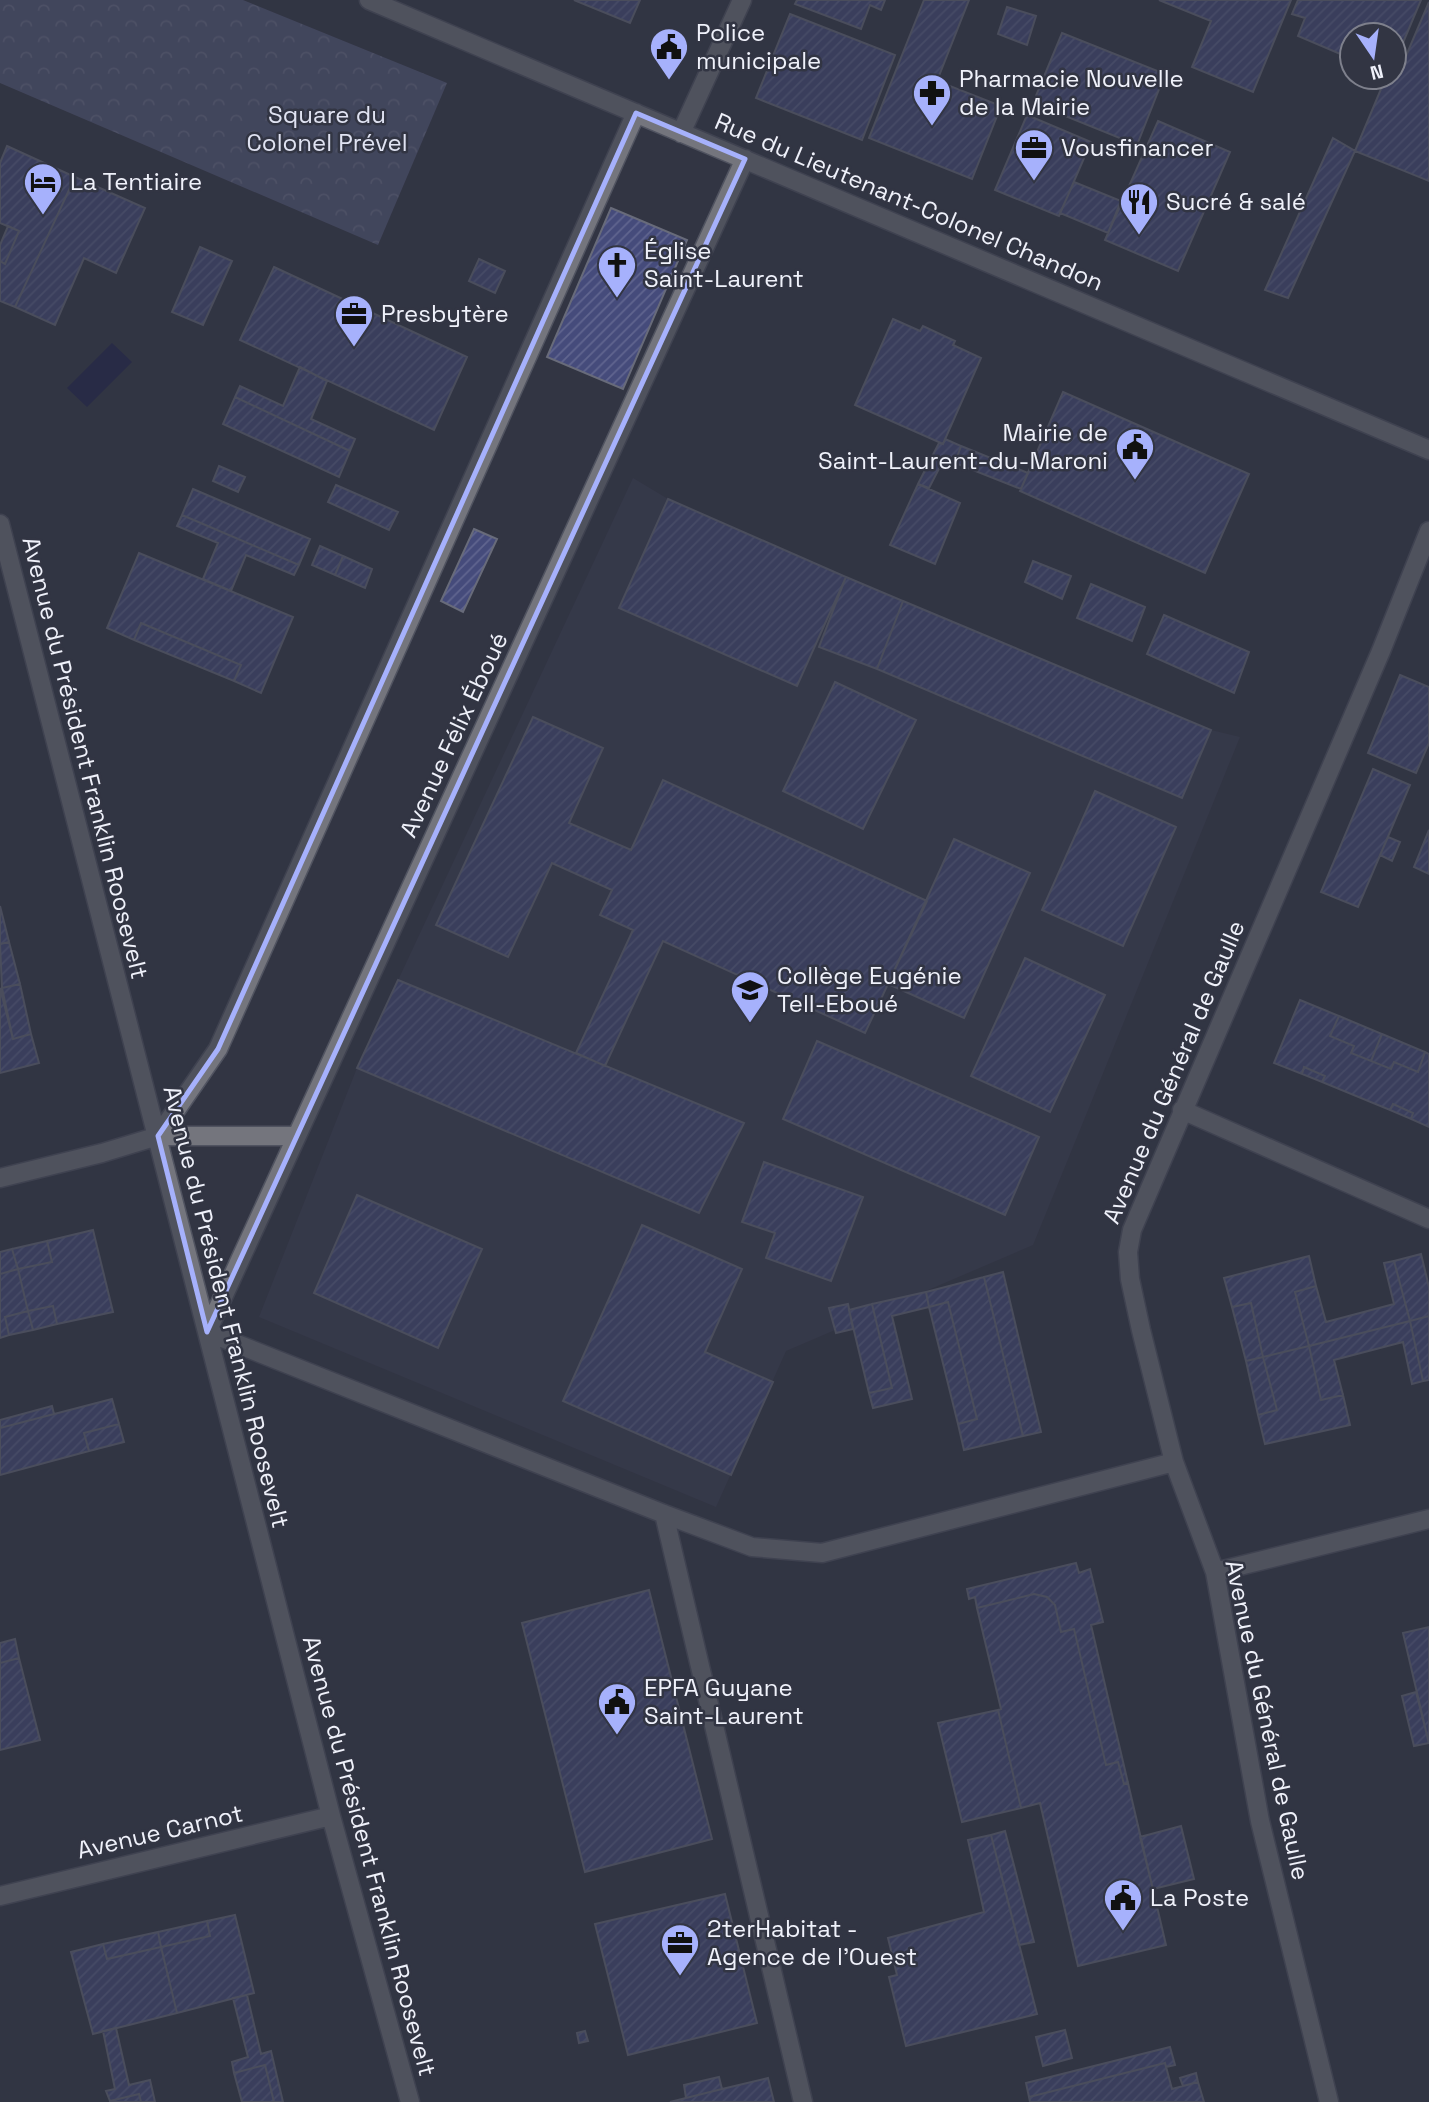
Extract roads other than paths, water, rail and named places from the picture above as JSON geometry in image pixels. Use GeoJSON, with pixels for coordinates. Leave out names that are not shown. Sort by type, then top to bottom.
{"type":"FeatureCollection","features":[{"type":"Feature","properties":{"kind":"street","name":"Rue du Lieutenant-Colonel Chandon"},"geometry":{"type":"LineString","coordinates":[[369,0],[1429,450]]}},
{"type":"Feature","properties":{"kind":"street"},"geometry":{"type":"LineString","coordinates":[[681,133],[742,0]]}},
{"type":"Feature","properties":{"kind":"street"},"geometry":{"type":"LineString","coordinates":[[158,1136],[218,1049],[636,113]]}},
{"type":"Feature","properties":{"kind":"street","name":"Avenue Félix Éboué"},"geometry":{"type":"LineString","coordinates":[[207,1332],[745,159]]}},
{"type":"Feature","properties":{"kind":"street","name":"Avenue du Président Franklin Roosevelt"},"geometry":{"type":"LineString","coordinates":[[0,524],[331,1816],[410,2102]]}},
{"type":"Feature","properties":{"kind":"street","name":"Avenue du Général de Gaulle"},"geometry":{"type":"LineString","coordinates":[[1329,2102],[1260,1821],[1215,1572],[1174,1462],[1130,1279],[1128,1252],[1132,1230],[1182,1110],[1375,663],[1429,531]]}},
{"type":"Feature","properties":{"kind":"street"},"geometry":{"type":"LineString","coordinates":[[1182,1110],[1429,1219]]}},
{"type":"Feature","properties":{"kind":"street"},"geometry":{"type":"LineString","coordinates":[[0,1178],[158,1136],[297,1136]]}},
{"type":"Feature","properties":{"kind":"street"},"geometry":{"type":"LineString","coordinates":[[207,1332],[752,1547],[822,1553],[1174,1462]]}},
{"type":"Feature","properties":{"kind":"street"},"geometry":{"type":"LineString","coordinates":[[664,1514],[803,2102]]}},
{"type":"Feature","properties":{"kind":"street"},"geometry":{"type":"LineString","coordinates":[[1215,1572],[1429,1519]]}},
{"type":"Feature","properties":{"kind":"street","name":"Avenue Carnot"},"geometry":{"type":"LineString","coordinates":[[0,1896],[331,1816]]}},
{"type":"Feature","properties":{"kind":"place","name":"Police municipale"},"geometry":{"type":"Point","coordinates":[669,81]}},
{"type":"Feature","properties":{"kind":"place","name":"Pharmacie Nouvelle de la Mairie"},"geometry":{"type":"Point","coordinates":[932,127]}},
{"type":"Feature","properties":{"kind":"place","name":"Vousfinancer"},"geometry":{"type":"Point","coordinates":[1034,182]}},
{"type":"Feature","properties":{"kind":"place","name":"La Tentiaire"},"geometry":{"type":"Point","coordinates":[43,216]}},
{"type":"Feature","properties":{"kind":"place","name":"Sucré & salé"},"geometry":{"type":"Point","coordinates":[1139,236]}},
{"type":"Feature","properties":{"kind":"place","name":"Église Saint-Laurent"},"geometry":{"type":"Point","coordinates":[617,299]}},
{"type":"Feature","properties":{"kind":"place","name":"Presbytère"},"geometry":{"type":"Point","coordinates":[354,348]}},
{"type":"Feature","properties":{"kind":"place","name":"Mairie de Saint-Laurent-du-Maroni"},"geometry":{"type":"Point","coordinates":[1135,481]}},
{"type":"Feature","properties":{"kind":"place","name":"Collège Eugénie Tell-Eboué"},"geometry":{"type":"Point","coordinates":[750,1024]}},
{"type":"Feature","properties":{"kind":"place","name":"EPFA Guyane Saint-Laurent"},"geometry":{"type":"Point","coordinates":[617,1736]}},
{"type":"Feature","properties":{"kind":"place","name":"La Poste"},"geometry":{"type":"Point","coordinates":[1123,1932]}},
{"type":"Feature","properties":{"kind":"place","name":"2terHabitat - Agence de l'Ouest"},"geometry":{"type":"Point","coordinates":[680,1977]}},
{"type":"Feature","properties":{"kind":"park label","name":"Square du Colonel Prével"},"geometry":{"type":"Point","coordinates":[327,129]}}]}
